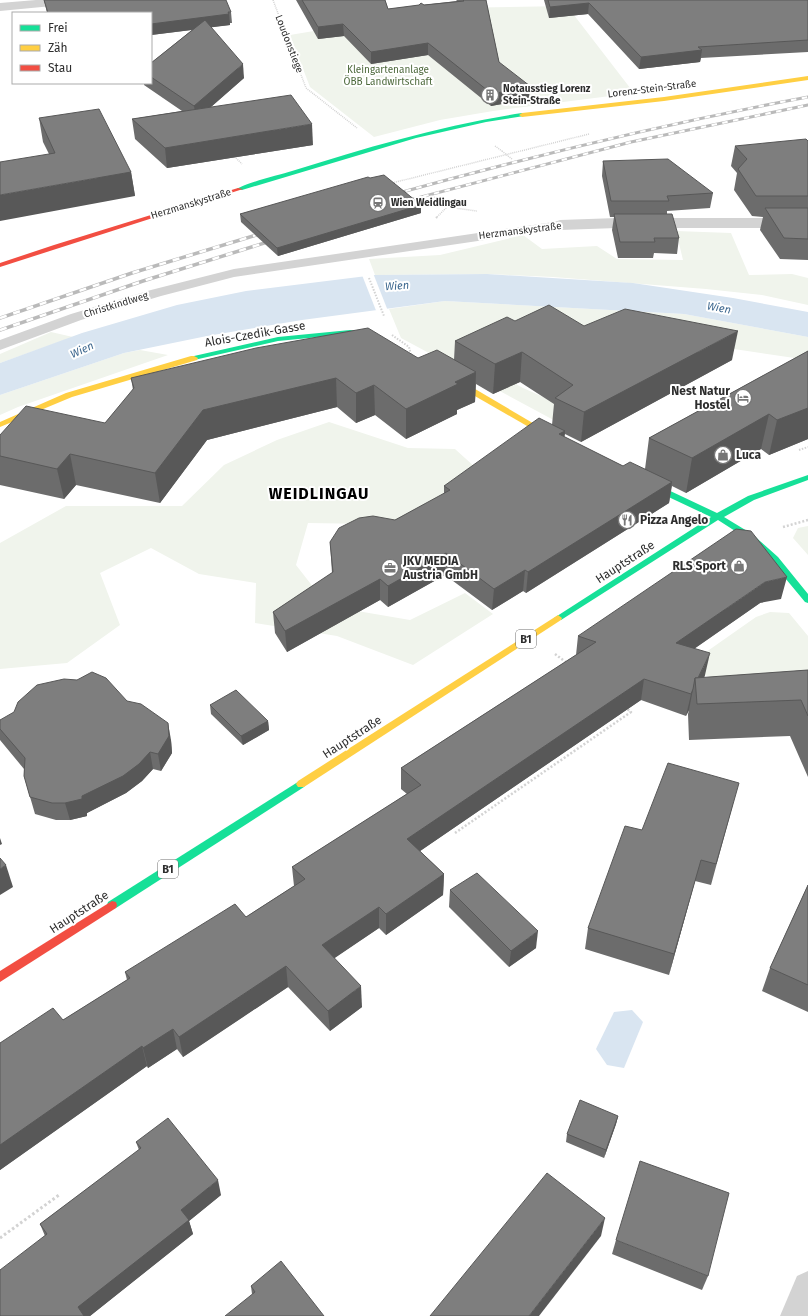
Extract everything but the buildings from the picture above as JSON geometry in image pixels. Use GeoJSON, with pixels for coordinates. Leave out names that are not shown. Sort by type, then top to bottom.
{"type":"FeatureCollection","features":[{"type":"Feature","properties":{"kind":"street"},"geometry":{"type":"LineString","coordinates":[[0,7],[73,0]]}},
{"type":"Feature","properties":{"kind":"street","name":"Lorenz-Stein-Straße"},"geometry":{"type":"LineString","coordinates":[[382,146],[447,128],[508,117],[664,99],[808,78]]}},
{"type":"Feature","properties":{"kind":"street","name":"Herzmanskystraße"},"geometry":{"type":"LineString","coordinates":[[0,265],[56,246],[382,146]]}},
{"type":"Feature","properties":{"kind":"street","name":"Herzmanskystraße"},"geometry":{"type":"LineString","coordinates":[[560,225],[617,222],[808,224]]}},
{"type":"Feature","properties":{"kind":"street","name":"Alois-Czedik-Gasse"},"geometry":{"type":"LineString","coordinates":[[0,424],[69,395],[193,358],[278,340],[350,332],[366,334],[372,337]]}},
{"type":"Feature","properties":{"kind":"street"},"geometry":{"type":"LineString","coordinates":[[411,356],[563,442]]}},
{"type":"Feature","properties":{"kind":"street"},"geometry":{"type":"LineString","coordinates":[[633,476],[717,518],[754,540],[773,558],[808,600]]}},
{"type":"Feature","properties":{"kind":"street","name":"B1"},"geometry":{"type":"LineString","coordinates":[[717,518],[751,498],[808,478]]}},
{"type":"Feature","properties":{"kind":"street","name":"Hauptstraße"},"geometry":{"type":"LineString","coordinates":[[0,977],[717,518]]}},
{"type":"Feature","properties":{"kind":"street"},"geometry":{"type":"LineString","coordinates":[[796,1316],[808,1288]]}},
{"type":"Feature","properties":{"kind":"lane","name":"Herzmanskystraße"},"geometry":{"type":"LineString","coordinates":[[234,273],[560,225]]}},
{"type":"Feature","properties":{"kind":"lane","name":"Christkindlweg"},"geometry":{"type":"LineString","coordinates":[[0,345],[76,317],[156,293],[234,273]]}},
{"type":"Feature","properties":{"kind":"path","name":"Loudonstiege"},"geometry":{"type":"LineString","coordinates":[[272,0],[306,88],[361,131]]}},
{"type":"Feature","properties":{"kind":"path"},"geometry":{"type":"LineString","coordinates":[[392,183],[500,155],[591,134]]}},
{"type":"Feature","properties":{"kind":"path"},"geometry":{"type":"LineString","coordinates":[[502,151],[512,159]]}},
{"type":"Feature","properties":{"kind":"path"},"geometry":{"type":"LineString","coordinates":[[417,205],[437,199]]}},
{"type":"Feature","properties":{"kind":"path"},"geometry":{"type":"LineString","coordinates":[[366,271],[386,321]]}},
{"type":"Feature","properties":{"kind":"path"},"geometry":{"type":"LineString","coordinates":[[390,332],[392,336],[409,347],[411,356]]}},
{"type":"Feature","properties":{"kind":"path"},"geometry":{"type":"LineString","coordinates":[[531,636],[570,665]]}},
{"type":"Feature","properties":{"kind":"path"},"geometry":{"type":"LineString","coordinates":[[455,833],[631,712],[619,702]]}},
{"type":"Feature","properties":{"kind":"path"},"geometry":{"type":"LineString","coordinates":[[0,1238],[59,1195]]}},
{"type":"Feature","properties":{"kind":"green space","name":"Kleingartenanlage ÖBB Landwirtschaft"},"geometry":{"type":"Polygon","coordinates":[[[567,6],[634,93],[493,111],[440,120],[374,137],[310,87],[290,35],[451,8],[567,6]]]}},
{"type":"Feature","properties":{"kind":"green space"},"geometry":{"type":"Polygon","coordinates":[[[676,231],[731,233],[749,275],[792,274],[808,278],[808,305],[762,295],[553,277],[487,274],[375,275],[369,259],[440,255],[523,235],[542,249],[597,246],[617,259],[683,260],[676,231]]]}},
{"type":"Feature","properties":{"kind":"green space"},"geometry":{"type":"Polygon","coordinates":[[[445,301],[684,314],[808,337],[808,360],[734,349],[470,359],[523,388],[582,414],[561,424],[401,338],[389,309],[445,301]]]}},
{"type":"Feature","properties":{"kind":"green space"},"geometry":{"type":"Polygon","coordinates":[[[51,332],[73,337],[0,363],[0,354],[51,332]]]}},
{"type":"Feature","properties":{"kind":"green space"},"geometry":{"type":"Polygon","coordinates":[[[140,350],[168,355],[18,407],[0,415],[0,395],[124,353],[140,350]]]}},
{"type":"Feature","properties":{"kind":"green space"},"geometry":{"type":"Polygon","coordinates":[[[329,422],[408,448],[455,449],[486,477],[511,510],[370,524],[308,523],[296,565],[328,606],[410,620],[465,593],[493,614],[413,665],[337,636],[255,623],[256,583],[199,574],[151,548],[100,573],[120,625],[67,663],[0,669],[0,543],[66,506],[182,506],[224,465],[277,440],[329,422]]]}},
{"type":"Feature","properties":{"kind":"green space"},"geometry":{"type":"Polygon","coordinates":[[[808,526],[808,555],[793,538],[798,528],[808,526]]]}},
{"type":"Feature","properties":{"kind":"green space"},"geometry":{"type":"Polygon","coordinates":[[[770,612],[789,613],[808,636],[808,672],[731,683],[701,674],[679,671],[756,617],[770,612]]]}},
{"type":"Feature","properties":{"kind":"water","name":"Wien"},"geometry":{"type":"Polygon","coordinates":[[[487,274],[633,283],[733,298],[808,312],[808,337],[684,314],[445,301],[302,320],[207,336],[124,353],[0,395],[0,363],[82,333],[177,305],[246,291],[375,275],[487,274]]]}},
{"type":"Feature","properties":{"kind":"water"},"geometry":{"type":"Polygon","coordinates":[[[632,1010],[643,1022],[624,1068],[607,1065],[596,1049],[614,1012],[632,1010]]]}},
{"type":"Feature","properties":{"kind":"pier"},"geometry":{"type":"Polygon","coordinates":[[[373,273],[388,311],[377,313],[362,275],[373,273]]]}},
{"type":"Feature","properties":{"kind":"railway"},"geometry":{"type":"LineString","coordinates":[[395,194],[498,166],[601,141],[808,97]]}},
{"type":"Feature","properties":{"kind":"railway"},"geometry":{"type":"LineString","coordinates":[[402,202],[631,142],[808,105]]}},
{"type":"Feature","properties":{"kind":"railway"},"geometry":{"type":"LineString","coordinates":[[0,318],[132,273],[266,232]]}},
{"type":"Feature","properties":{"kind":"railway"},"geometry":{"type":"LineString","coordinates":[[0,330],[143,281],[274,240]]}},
{"type":"Feature","properties":{"kind":"traffic: fast"},"geometry":{"type":"LineString","coordinates":[[240,189],[415,136],[486,120],[522,115]]}},
{"type":"Feature","properties":{"kind":"traffic: fast"},"geometry":{"type":"LineString","coordinates":[[194,358],[278,339],[350,332],[365,334]]}},
{"type":"Feature","properties":{"kind":"traffic: fast"},"geometry":{"type":"LineString","coordinates":[[558,618],[703,525],[751,498],[808,477]]}},
{"type":"Feature","properties":{"kind":"traffic: fast"},"geometry":{"type":"LineString","coordinates":[[644,482],[705,510],[749,536],[775,559],[808,600]]}},
{"type":"Feature","properties":{"kind":"traffic: fast"},"geometry":{"type":"LineString","coordinates":[[112,905],[301,784]]}},
{"type":"Feature","properties":{"kind":"traffic: slow"},"geometry":{"type":"LineString","coordinates":[[522,115],[664,99],[808,78]]}},
{"type":"Feature","properties":{"kind":"traffic: slow"},"geometry":{"type":"LineString","coordinates":[[0,425],[69,395],[194,358]]}},
{"type":"Feature","properties":{"kind":"traffic: slow"},"geometry":{"type":"LineString","coordinates":[[450,378],[556,439]]}},
{"type":"Feature","properties":{"kind":"traffic: slow"},"geometry":{"type":"LineString","coordinates":[[301,784],[558,618]]}},
{"type":"Feature","properties":{"kind":"traffic: jam"},"geometry":{"type":"LineString","coordinates":[[0,265],[56,246],[240,189]]}},
{"type":"Feature","properties":{"kind":"traffic: jam"},"geometry":{"type":"LineString","coordinates":[[0,977],[112,905]]}},
{"type":"Feature","properties":{"kind":"place","name":"Notausstieg Lorenz Stein-Straße"},"geometry":{"type":"Point","coordinates":[490,95]}},
{"type":"Feature","properties":{"kind":"place","name":"Wien Weidlingau"},"geometry":{"type":"Point","coordinates":[378,203]}},
{"type":"Feature","properties":{"kind":"place","name":"Nest Natur Hostel"},"geometry":{"type":"Point","coordinates":[743,398]}},
{"type":"Feature","properties":{"kind":"place","name":"Luca"},"geometry":{"type":"Point","coordinates":[723,455]}},
{"type":"Feature","properties":{"kind":"place","name":"Pizza Angelo"},"geometry":{"type":"Point","coordinates":[627,520]}},
{"type":"Feature","properties":{"kind":"place","name":"RLS Sport"},"geometry":{"type":"Point","coordinates":[739,566]}},
{"type":"Feature","properties":{"kind":"place","name":"JKV MEDIA Austria GmbH"},"geometry":{"type":"Point","coordinates":[390,568]}},
{"type":"Feature","properties":{"kind":"district","name":"WEIDLINGAU"},"geometry":{"type":"Point","coordinates":[319,493]}}]}
